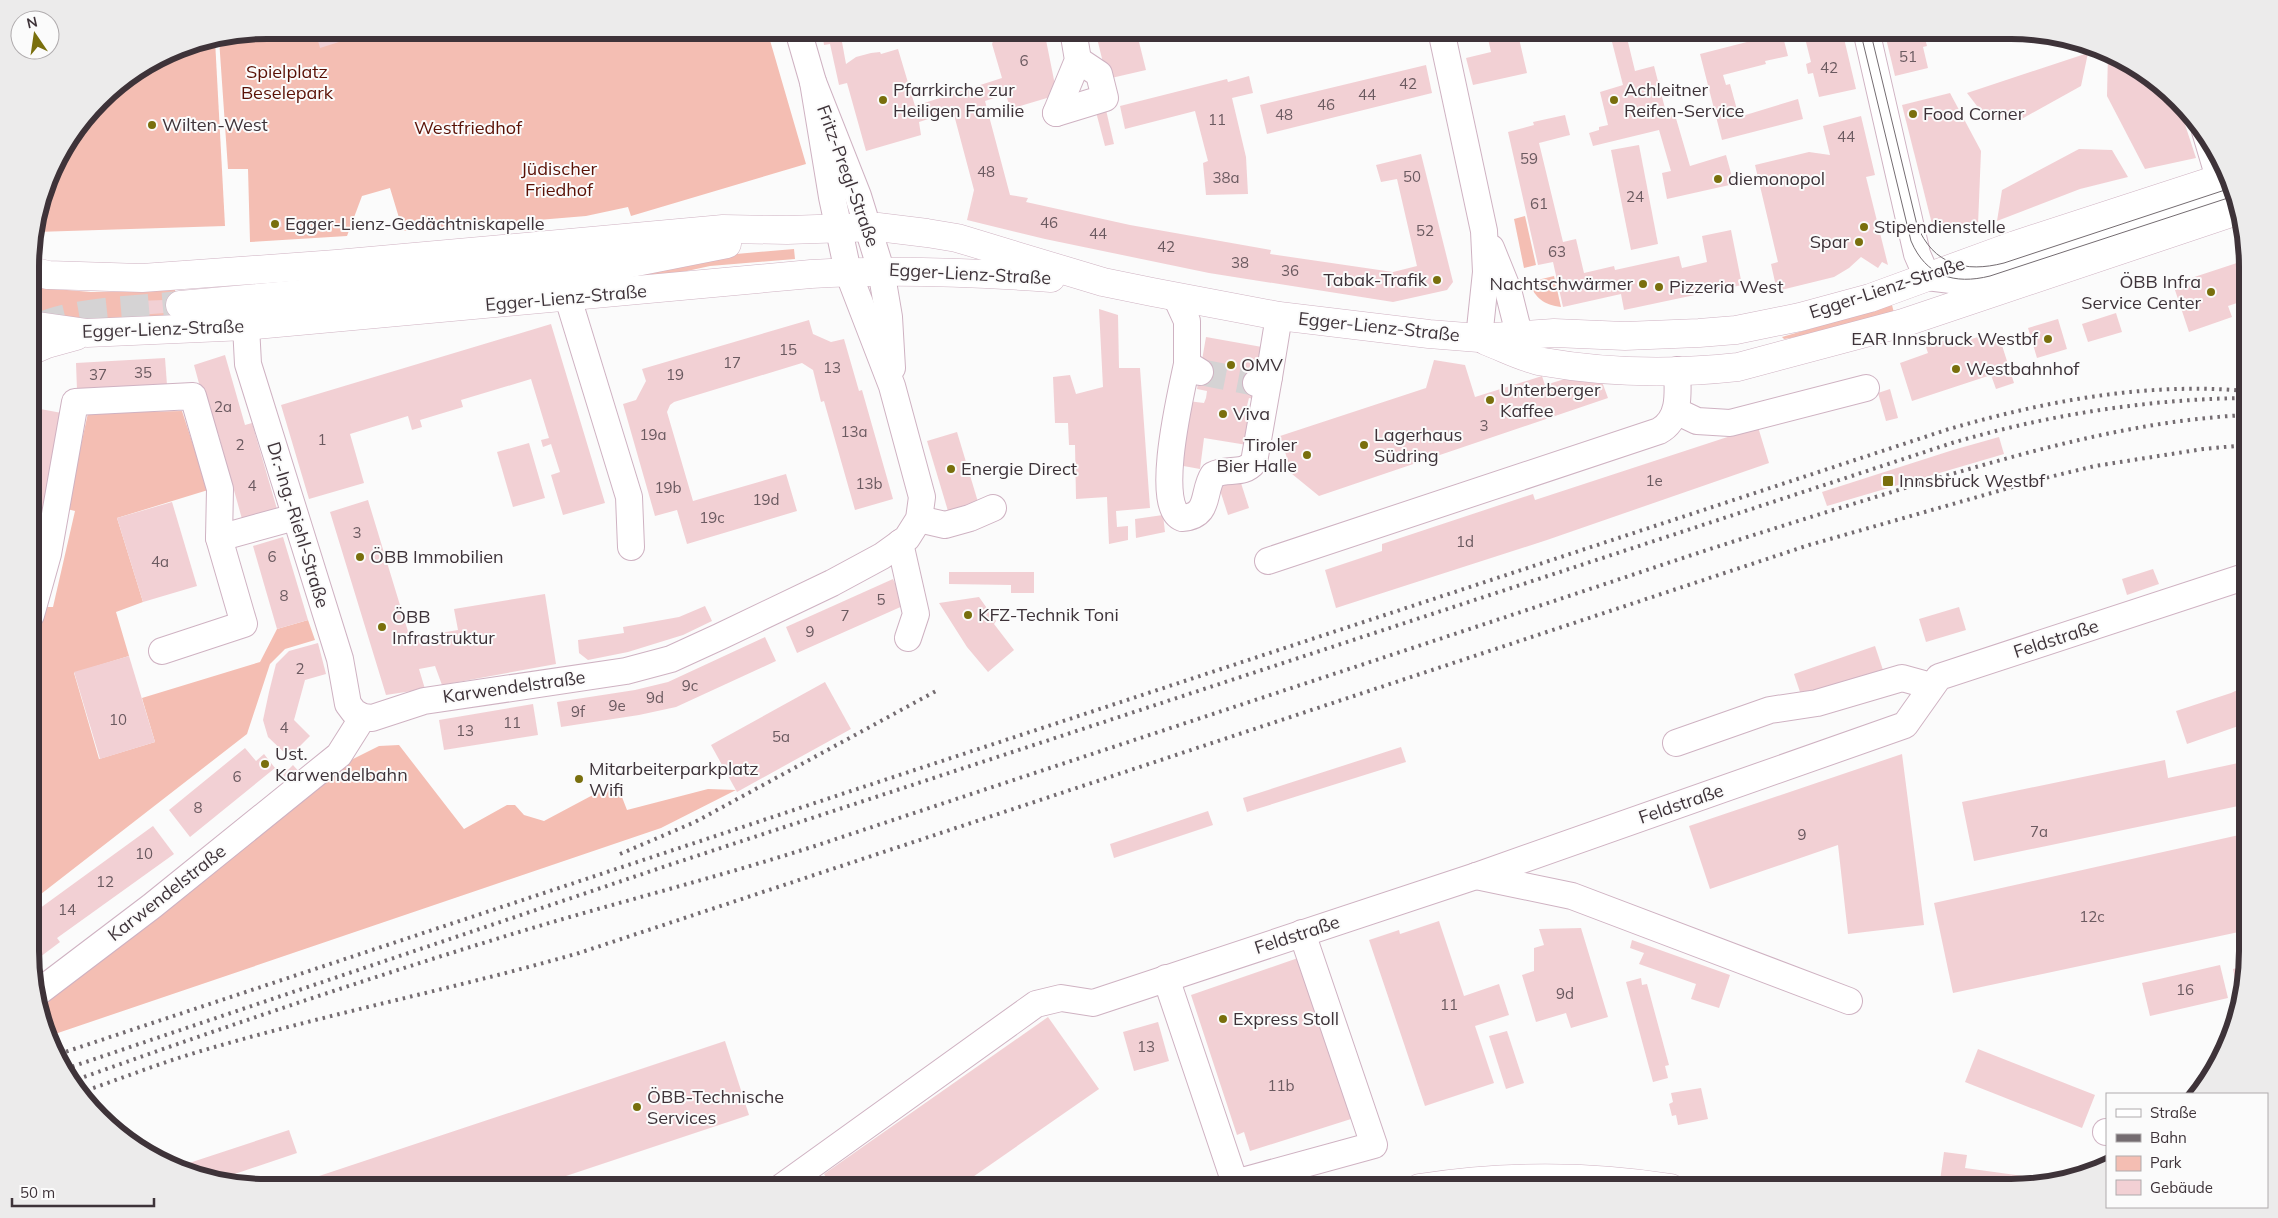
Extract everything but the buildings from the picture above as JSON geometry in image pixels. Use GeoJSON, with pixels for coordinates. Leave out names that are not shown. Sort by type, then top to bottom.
{"type":"FeatureCollection","features":[{"type":"Feature","properties":{"kind":"main road","name":"Egger-Lienz-Straße"},"geometry":{"type":"LineString","coordinates":[[39,273],[48,275],[142,278],[327,265],[723,229],[787,230],[869,227],[957,238],[1103,282],[1280,316],[1478,338],[1554,333],[1625,336],[1698,334],[1736,330],[1800,317],[1870,298],[2077,224],[2223,183]]}},
{"type":"Feature","properties":{"kind":"main road","name":"Egger-Lienz-Straße"},"geometry":{"type":"LineString","coordinates":[[1478,338],[1542,362],[1637,371],[1738,367],[1903,323],[2232,213]]}},
{"type":"Feature","properties":{"kind":"main road","name":"Egger-Lienz-Straße"},"geometry":{"type":"LineString","coordinates":[[180,305],[626,264],[787,230]]}},
{"type":"Feature","properties":{"kind":"main road","name":"Egger-Lienz-Straße"},"geometry":{"type":"LineString","coordinates":[[39,326],[87,333],[246,326],[881,270],[985,273],[1103,282]]}},
{"type":"Feature","properties":{"kind":"main road"},"geometry":{"type":"LineString","coordinates":[[1927,277],[1943,310]]}},
{"type":"Feature","properties":{"kind":"main road"},"geometry":{"type":"LineString","coordinates":[[39,348],[87,333]]}},
{"type":"Feature","properties":{"kind":"main road"},"geometry":{"type":"LineString","coordinates":[[1677,370],[1676,346],[1698,334]]}},
{"type":"Feature","properties":{"kind":"main road"},"geometry":{"type":"LineString","coordinates":[[1498,1179],[1550,1177],[1589,1179]]}},
{"type":"Feature","properties":{"kind":"street","name":"Fritz-Pregl-Straße"},"geometry":{"type":"LineString","coordinates":[[801,39],[813,82],[869,227],[881,270]]}},
{"type":"Feature","properties":{"kind":"street"},"geometry":{"type":"LineString","coordinates":[[1074,39],[1078,60]]}},
{"type":"Feature","properties":{"kind":"street"},"geometry":{"type":"LineString","coordinates":[[1443,39],[1484,231],[1486,272],[1478,338]]}},
{"type":"Feature","properties":{"kind":"street"},"geometry":{"type":"LineString","coordinates":[[1868,39],[1917,254],[1927,277],[1951,280],[1981,275],[2223,183]]}},
{"type":"Feature","properties":{"kind":"street","name":"Fritz-Pregl-Straße"},"geometry":{"type":"LineString","coordinates":[[813,82],[838,228],[848,272]]}},
{"type":"Feature","properties":{"kind":"street"},"geometry":{"type":"LineString","coordinates":[[1484,231],[1508,290],[1519,334]]}},
{"type":"Feature","properties":{"kind":"street","name":"Karwendelstraße"},"geometry":{"type":"LineString","coordinates":[[881,270],[889,317],[892,386]]}},
{"type":"Feature","properties":{"kind":"street","name":"Karwendelstraße"},"geometry":{"type":"LineString","coordinates":[[42,989],[152,906],[339,755],[363,717],[382,716],[424,701],[626,671],[671,658],[832,583],[882,556],[907,538],[919,519],[922,497],[892,386],[848,272]]}},
{"type":"Feature","properties":{"kind":"street"},"geometry":{"type":"LineString","coordinates":[[1943,310],[1981,275]]}},
{"type":"Feature","properties":{"kind":"street"},"geometry":{"type":"LineString","coordinates":[[1176,297],[1187,321],[1194,368],[1172,439],[1170,483],[1172,507],[1175,513],[1182,518],[1194,515],[1202,509],[1213,474],[1243,470],[1254,462],[1262,380],[1280,316]]}},
{"type":"Feature","properties":{"kind":"street"},"geometry":{"type":"LineString","coordinates":[[568,298],[629,497],[631,547]]}},
{"type":"Feature","properties":{"kind":"street","name":"Dr.-Ing.-Riehl-Straße"},"geometry":{"type":"LineString","coordinates":[[246,326],[248,364],[340,659],[348,704],[354,712],[363,717]]}},
{"type":"Feature","properties":{"kind":"street"},"geometry":{"type":"LineString","coordinates":[[1268,560],[1634,440],[1666,427],[1676,411],[1677,370]]}},
{"type":"Feature","properties":{"kind":"street"},"geometry":{"type":"LineString","coordinates":[[1676,411],[1696,421],[1730,423],[1866,388]]}},
{"type":"Feature","properties":{"kind":"street"},"geometry":{"type":"LineString","coordinates":[[39,586],[48,554],[75,402],[192,396],[220,489],[219,538],[244,624],[162,650]]}},
{"type":"Feature","properties":{"kind":"street"},"geometry":{"type":"LineString","coordinates":[[919,519],[944,526],[993,508]]}},
{"type":"Feature","properties":{"kind":"street"},"geometry":{"type":"LineString","coordinates":[[219,538],[295,518]]}},
{"type":"Feature","properties":{"kind":"street"},"geometry":{"type":"LineString","coordinates":[[900,543],[916,614],[908,638]]}},
{"type":"Feature","properties":{"kind":"street","name":"Feldstraße"},"geometry":{"type":"LineString","coordinates":[[793,1179],[1036,1004],[1061,998],[1093,1003],[1476,876],[1905,725],[1939,677],[2239,579]]}},
{"type":"Feature","properties":{"kind":"street"},"geometry":{"type":"LineString","coordinates":[[1676,744],[1770,710],[1817,703],[1902,678],[1931,686]]}},
{"type":"Feature","properties":{"kind":"street"},"geometry":{"type":"LineString","coordinates":[[1476,876],[1572,896],[1849,1001]]}},
{"type":"Feature","properties":{"kind":"street"},"geometry":{"type":"LineString","coordinates":[[1250,1179],[1374,1145],[1302,933]]}},
{"type":"Feature","properties":{"kind":"street"},"geometry":{"type":"LineString","coordinates":[[1166,978],[1234,1179]]}},
{"type":"Feature","properties":{"kind":"green space","name":"Westfriedhof"},"geometry":{"type":"Polygon","coordinates":[[[252,39],[770,39],[806,164],[631,216],[628,207],[586,216],[403,231],[390,188],[362,196],[347,236],[250,242],[248,169],[228,169],[219,44],[252,39]]]}},
{"type":"Feature","properties":{"kind":"green space","name":"Wilten-West"},"geometry":{"type":"Polygon","coordinates":[[[215,45],[225,226],[42,232],[51,194],[62,166],[77,140],[95,116],[116,95],[153,69],[180,56],[215,45]]]}},
{"type":"Feature","properties":{"kind":"green space"},"geometry":{"type":"Polygon","coordinates":[[[1525,216],[1536,265],[1524,268],[1514,219],[1525,216]]]}},
{"type":"Feature","properties":{"kind":"green space"},"geometry":{"type":"Polygon","coordinates":[[[794,249],[795,259],[710,266],[650,279],[610,276],[736,254],[794,249]]]}},
{"type":"Feature","properties":{"kind":"green space"},"geometry":{"type":"Polygon","coordinates":[[[1554,276],[1561,307],[1541,300],[1529,282],[1554,276]]]}},
{"type":"Feature","properties":{"kind":"green space"},"geometry":{"type":"Polygon","coordinates":[[[39,288],[91,292],[175,290],[179,319],[87,320],[39,314],[39,288]]]}},
{"type":"Feature","properties":{"kind":"green space"},"geometry":{"type":"Polygon","coordinates":[[[1892,305],[1894,313],[1797,337],[1784,339],[1782,337],[1892,305]]]}},
{"type":"Feature","properties":{"kind":"green space"},"geometry":{"type":"Polygon","coordinates":[[[182,411],[208,490],[117,518],[143,602],[116,612],[129,656],[74,673],[99,759],[155,742],[142,698],[260,662],[277,629],[308,620],[315,640],[285,649],[270,664],[247,734],[39,896],[39,628],[45,607],[53,607],[75,511],[67,509],[88,413],[182,411]]]}},
{"type":"Feature","properties":{"kind":"green space"},"geometry":{"type":"Polygon","coordinates":[[[399,745],[464,829],[507,805],[515,805],[524,815],[544,821],[606,788],[620,792],[627,810],[708,789],[736,790],[661,828],[55,1034],[43,997],[337,767],[379,746],[399,745]]]}},
{"type":"Feature","properties":{"kind":"tunnel"},"geometry":{"type":"LineString","coordinates":[[39,327],[54,321],[89,314],[180,305]]}},
{"type":"Feature","properties":{"kind":"tunnel"},"geometry":{"type":"LineString","coordinates":[[1200,372],[1256,383]]}},
{"type":"Feature","properties":{"kind":"tram line"},"geometry":{"type":"LineString","coordinates":[[1862,39],[1911,241],[1917,253],[1925,262],[1933,270],[1943,275],[1965,279],[1990,276],[2228,198]]}},
{"type":"Feature","properties":{"kind":"tram line"},"geometry":{"type":"LineString","coordinates":[[1872,39],[1917,225],[1932,249],[1952,263],[1976,267],[2004,263],[2226,190]]}},
{"type":"Feature","properties":{"kind":"railway"},"geometry":{"type":"LineString","coordinates":[[62,1053],[1949,429],[2022,410],[2096,396],[2171,389],[2239,391]]}},
{"type":"Feature","properties":{"kind":"railway"},"geometry":{"type":"LineString","coordinates":[[70,1067],[669,865],[1952,443],[2024,424],[2097,410],[2135,405],[2239,398]]}},
{"type":"Feature","properties":{"kind":"railway"},"geometry":{"type":"LineString","coordinates":[[78,1079],[237,1023],[406,967],[818,845],[1674,561],[1894,491],[2087,438],[2167,423],[2239,416]]}},
{"type":"Feature","properties":{"kind":"railway"},"geometry":{"type":"LineString","coordinates":[[86,1090],[201,1051],[579,953],[1809,545],[2037,480],[2095,466],[2203,449],[2239,446]]}},
{"type":"Feature","properties":{"kind":"railway"},"geometry":{"type":"LineString","coordinates":[[620,854],[695,822],[936,691]]}},
{"type":"Feature","properties":{"kind":"place","name":"Pfarrkirche zur Heiligen Familie"},"geometry":{"type":"Point","coordinates":[883,100]}},
{"type":"Feature","properties":{"kind":"place","name":"Achleitner Reifen-Service"},"geometry":{"type":"Point","coordinates":[1614,100]}},
{"type":"Feature","properties":{"kind":"place","name":"Food Corner"},"geometry":{"type":"Point","coordinates":[1913,114]}},
{"type":"Feature","properties":{"kind":"place","name":"Wilten-West"},"geometry":{"type":"Point","coordinates":[152,125]}},
{"type":"Feature","properties":{"kind":"place","name":"diemonopol"},"geometry":{"type":"Point","coordinates":[1718,179]}},
{"type":"Feature","properties":{"kind":"place","name":"Egger-Lienz-Gedächtniskapelle"},"geometry":{"type":"Point","coordinates":[275,224]}},
{"type":"Feature","properties":{"kind":"place","name":"Stipendienstelle"},"geometry":{"type":"Point","coordinates":[1864,227]}},
{"type":"Feature","properties":{"kind":"place","name":"Spar"},"geometry":{"type":"Point","coordinates":[1859,242]}},
{"type":"Feature","properties":{"kind":"place","name":"Tabak-Trafik"},"geometry":{"type":"Point","coordinates":[1437,280]}},
{"type":"Feature","properties":{"kind":"place","name":"Nachtschwärmer"},"geometry":{"type":"Point","coordinates":[1643,284]}},
{"type":"Feature","properties":{"kind":"place","name":"Pizzeria West"},"geometry":{"type":"Point","coordinates":[1659,287]}},
{"type":"Feature","properties":{"kind":"place","name":"ÖBB Infra Service Center"},"geometry":{"type":"Point","coordinates":[2211,292]}},
{"type":"Feature","properties":{"kind":"place","name":"EAR Innsbruck Westbf"},"geometry":{"type":"Point","coordinates":[2048,339]}},
{"type":"Feature","properties":{"kind":"place","name":"OMV"},"geometry":{"type":"Point","coordinates":[1231,365]}},
{"type":"Feature","properties":{"kind":"place","name":"Westbahnhof"},"geometry":{"type":"Point","coordinates":[1956,369]}},
{"type":"Feature","properties":{"kind":"place","name":"Unterberger Kaffee"},"geometry":{"type":"Point","coordinates":[1490,400]}},
{"type":"Feature","properties":{"kind":"place","name":"Viva"},"geometry":{"type":"Point","coordinates":[1223,414]}},
{"type":"Feature","properties":{"kind":"place","name":"Lagerhaus Südring"},"geometry":{"type":"Point","coordinates":[1364,445]}},
{"type":"Feature","properties":{"kind":"place","name":"Tiroler Bier Halle"},"geometry":{"type":"Point","coordinates":[1307,455]}},
{"type":"Feature","properties":{"kind":"place","name":"Energie Direct"},"geometry":{"type":"Point","coordinates":[951,469]}},
{"type":"Feature","properties":{"kind":"place","name":"Innsbruck Westbf"},"geometry":{"type":"Point","coordinates":[1888,481]}},
{"type":"Feature","properties":{"kind":"place","name":"ÖBB Immobilien"},"geometry":{"type":"Point","coordinates":[360,557]}},
{"type":"Feature","properties":{"kind":"place","name":"KFZ-Technik Toni"},"geometry":{"type":"Point","coordinates":[968,615]}},
{"type":"Feature","properties":{"kind":"place","name":"ÖBB Infrastruktur"},"geometry":{"type":"Point","coordinates":[382,627]}},
{"type":"Feature","properties":{"kind":"place","name":"Ust. Karwendelbahn"},"geometry":{"type":"Point","coordinates":[265,764]}},
{"type":"Feature","properties":{"kind":"place","name":"Mitarbeiterparkplatz Wifi"},"geometry":{"type":"Point","coordinates":[579,779]}},
{"type":"Feature","properties":{"kind":"place","name":"Express Stoll"},"geometry":{"type":"Point","coordinates":[1223,1019]}},
{"type":"Feature","properties":{"kind":"place","name":"ÖBB-Technische Services"},"geometry":{"type":"Point","coordinates":[637,1107]}},
{"type":"Feature","properties":{"kind":"park label","name":"Spielplatz Beselepark"},"geometry":{"type":"Point","coordinates":[287,82]}},
{"type":"Feature","properties":{"kind":"park label","name":"Jüdischer Friedhof"},"geometry":{"type":"Point","coordinates":[559,179]}}]}
